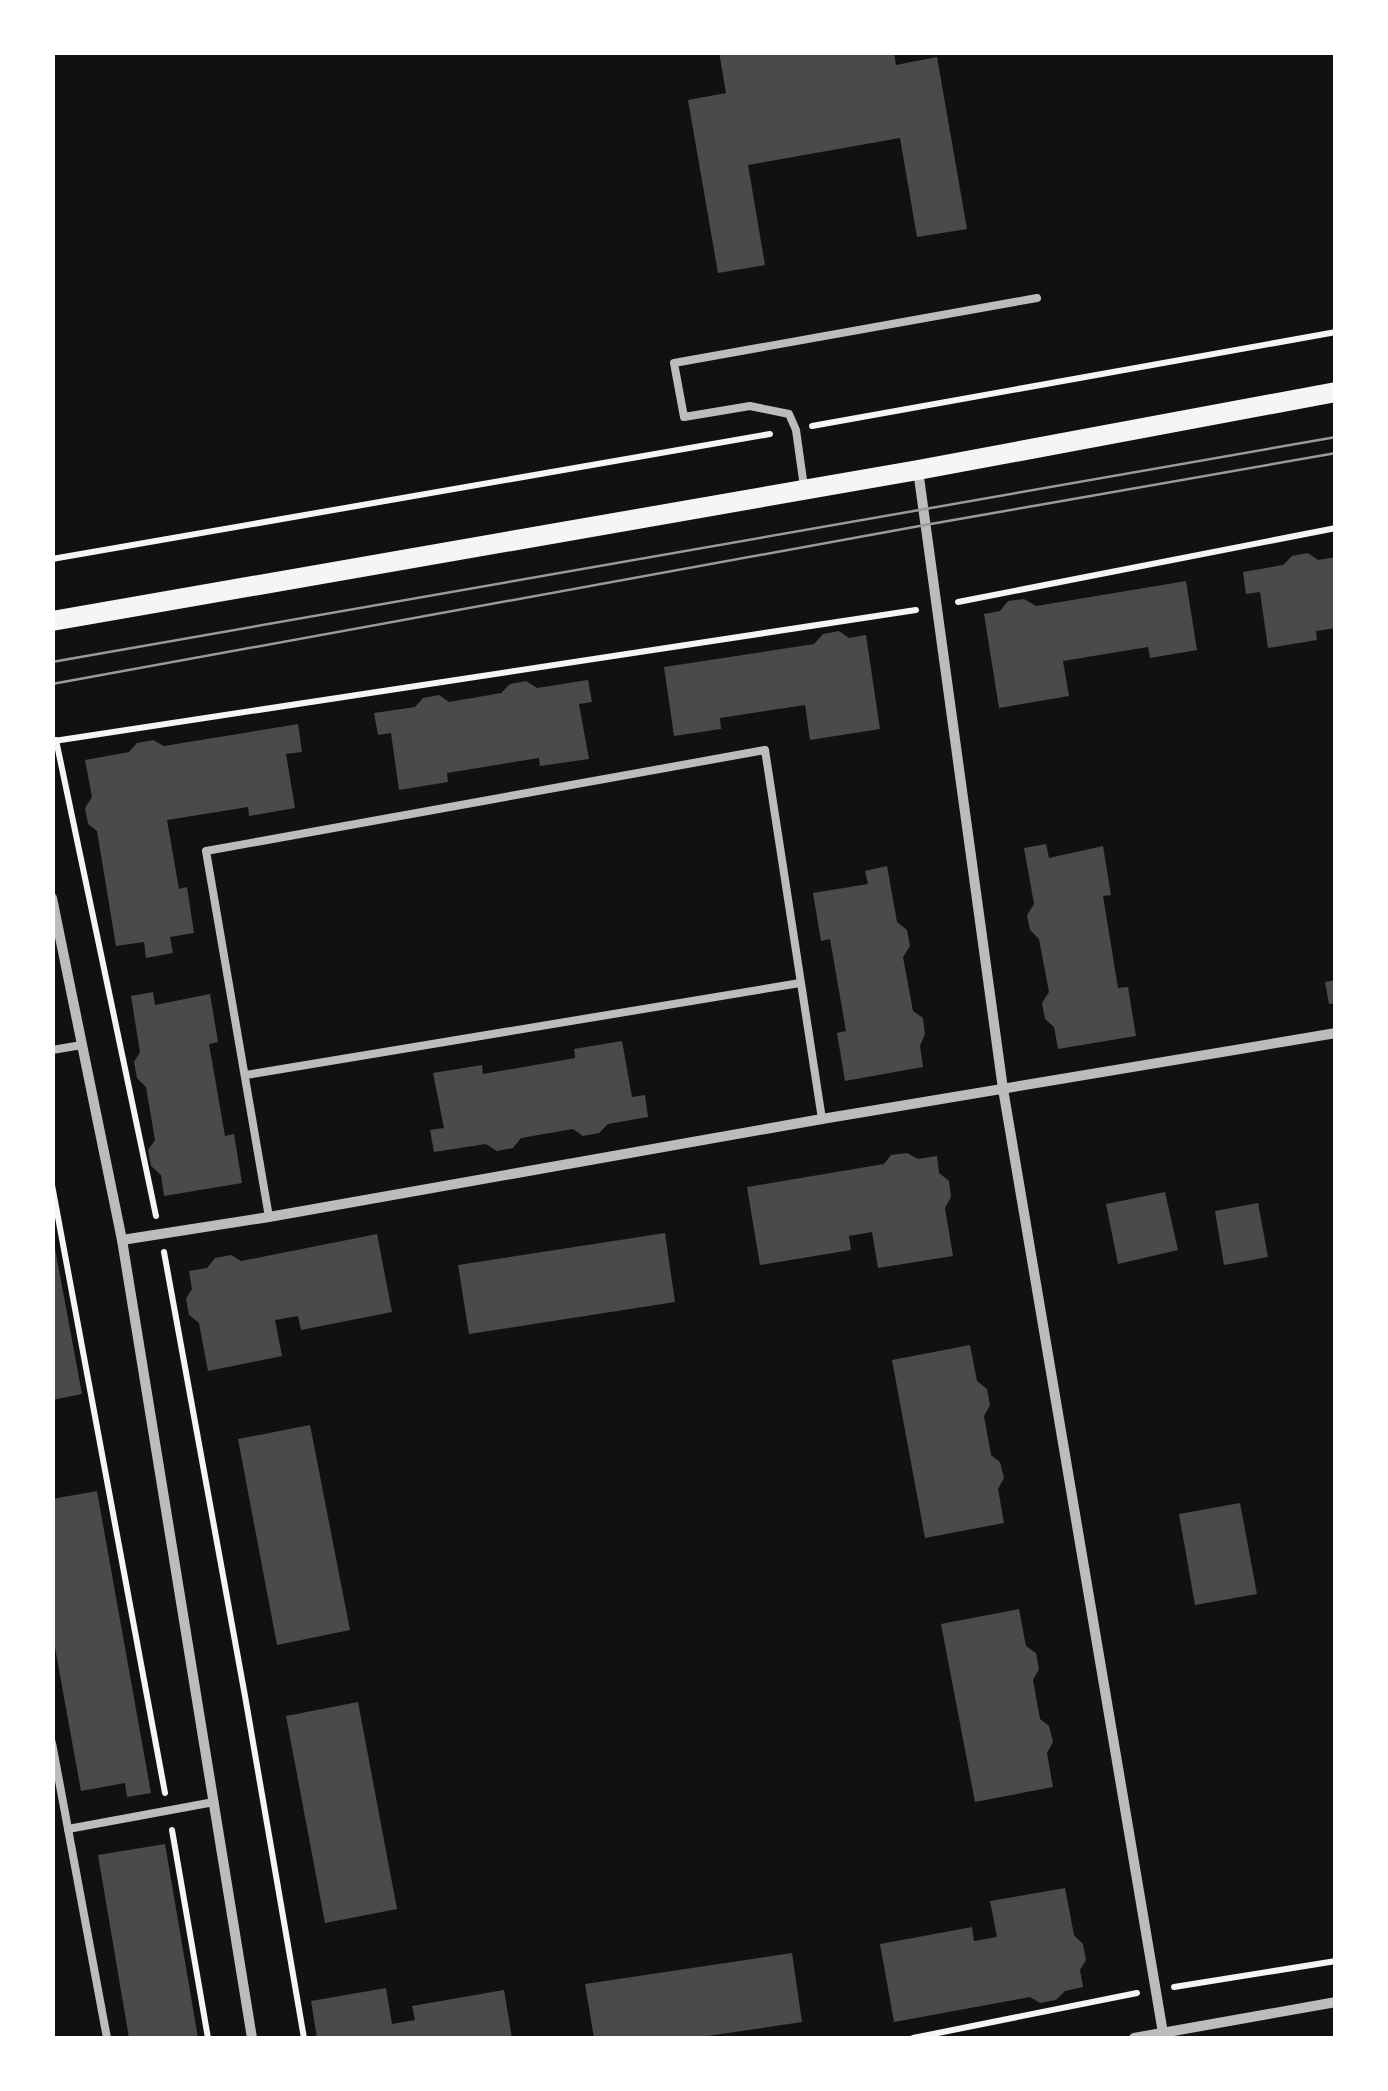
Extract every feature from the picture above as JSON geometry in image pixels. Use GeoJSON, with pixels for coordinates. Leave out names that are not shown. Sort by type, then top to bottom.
{"type":"FeatureCollection","features":[{"type":"Feature","properties":{"kind":"main road"},"geometry":{"type":"LineString","coordinates":[[52,620],[918,470],[1336,392]]}},
{"type":"Feature","properties":{"kind":"street"},"geometry":{"type":"LineString","coordinates":[[918,470],[1003,1089],[1164,2033]]}},
{"type":"Feature","properties":{"kind":"street"},"geometry":{"type":"LineString","coordinates":[[52,898],[122,1240],[252,2038]]}},
{"type":"Feature","properties":{"kind":"street"},"geometry":{"type":"LineString","coordinates":[[122,1240],[1336,1034]]}},
{"type":"Feature","properties":{"kind":"street"},"geometry":{"type":"LineString","coordinates":[[1134,2038],[1336,2002]]}},
{"type":"Feature","properties":{"kind":"lane"},"geometry":{"type":"LineString","coordinates":[[804,490],[796,430],[789,414],[750,406],[684,417],[674,363],[1038,298]]}},
{"type":"Feature","properties":{"kind":"lane"},"geometry":{"type":"LineString","coordinates":[[269,1217],[206,850],[764,750],[822,1119]]}},
{"type":"Feature","properties":{"kind":"lane"},"geometry":{"type":"LineString","coordinates":[[246,1075],[800,983]]}},
{"type":"Feature","properties":{"kind":"lane"},"geometry":{"type":"LineString","coordinates":[[52,1050],[82,1045]]}},
{"type":"Feature","properties":{"kind":"lane"},"geometry":{"type":"LineString","coordinates":[[52,1743],[108,2038]]}},
{"type":"Feature","properties":{"kind":"lane"},"geometry":{"type":"LineString","coordinates":[[68,1828],[214,1802]]}},
{"type":"Feature","properties":{"kind":"path"},"geometry":{"type":"LineString","coordinates":[[52,559],[1336,332]]}},
{"type":"Feature","properties":{"kind":"path"},"geometry":{"type":"LineString","coordinates":[[304,2038],[160,1234],[54,741],[937,607],[1336,528]]}},
{"type":"Feature","properties":{"kind":"path"},"geometry":{"type":"LineString","coordinates":[[52,1185],[208,2038]]}},
{"type":"Feature","properties":{"kind":"path"},"geometry":{"type":"LineString","coordinates":[[912,2038],[1156,1990],[1336,1961]]}},
{"type":"Feature","properties":{"kind":"building"},"geometry":{"type":"Polygon","coordinates":[[[719,52],[894,52],[896,65],[937,57],[967,229],[917,237],[900,138],[748,165],[765,265],[718,273],[688,100],[726,93],[719,52]]]}},
{"type":"Feature","properties":{"kind":"building"},"geometry":{"type":"Polygon","coordinates":[[[1308,553],[1318,560],[1336,557],[1336,628],[1316,631],[1317,640],[1268,648],[1260,592],[1246,594],[1243,572],[1283,565],[1292,556],[1308,553]]]}},
{"type":"Feature","properties":{"kind":"building"},"geometry":{"type":"Polygon","coordinates":[[[1186,581],[1197,650],[1150,658],[1148,647],[1063,661],[1069,696],[999,708],[984,614],[1000,611],[1008,601],[1024,599],[1036,606],[1186,581]]]}},
{"type":"Feature","properties":{"kind":"building"},"geometry":{"type":"Polygon","coordinates":[[[839,631],[849,638],[866,635],[880,729],[810,740],[805,705],[720,718],[721,729],[674,736],[664,667],[814,644],[823,634],[839,631]]]}},
{"type":"Feature","properties":{"kind":"building"},"geometry":{"type":"Polygon","coordinates":[[[588,680],[592,702],[579,704],[589,759],[540,766],[539,758],[447,773],[448,782],[399,790],[391,733],[378,735],[374,713],[415,707],[423,698],[439,695],[449,702],[501,693],[510,684],[526,681],[537,688],[588,680]]]}},
{"type":"Feature","properties":{"kind":"building"},"geometry":{"type":"Polygon","coordinates":[[[298,724],[302,752],[286,754],[295,808],[249,816],[248,807],[167,820],[179,889],[187,887],[194,933],[170,937],[173,953],[146,958],[144,942],[116,946],[97,831],[88,824],[85,808],[92,797],[85,760],[129,752],[137,743],[153,740],[164,746],[298,724]]]}},
{"type":"Feature","properties":{"kind":"building"},"geometry":{"type":"Polygon","coordinates":[[[1046,844],[1049,858],[1103,846],[1111,895],[1103,896],[1118,988],[1128,987],[1136,1036],[1058,1049],[1054,1027],[1045,1019],[1042,1003],[1049,992],[1039,939],[1030,930],[1027,915],[1034,904],[1024,848],[1046,844]]]}},
{"type":"Feature","properties":{"kind":"building"},"geometry":{"type":"Polygon","coordinates":[[[887,866],[897,922],[907,930],[910,946],[903,957],[913,1011],[923,1018],[923,1067],[845,1081],[837,1033],[846,1031],[830,939],[821,941],[813,893],[868,884],[865,871],[887,866]]]}},
{"type":"Feature","properties":{"kind":"building"},"geometry":{"type":"Polygon","coordinates":[[[1336,980],[1336,1003],[1329,1004],[1325,982],[1336,980]]]}},
{"type":"Feature","properties":{"kind":"building"},"geometry":{"type":"Polygon","coordinates":[[[153,992],[155,1005],[210,994],[218,1042],[209,1044],[225,1136],[234,1134],[242,1183],[164,1196],[161,1175],[151,1166],[148,1150],[155,1140],[146,1087],[137,1078],[134,1062],[140,1052],[131,996],[153,992]]]}},
{"type":"Feature","properties":{"kind":"building"},"geometry":{"type":"Polygon","coordinates":[[[622,1041],[632,1097],[645,1095],[648,1117],[608,1124],[599,1133],[583,1136],[573,1129],[521,1138],[513,1148],[497,1151],[486,1144],[434,1152],[430,1130],[444,1128],[433,1073],[482,1065],[483,1074],[575,1058],[574,1049],[622,1041]]]}},
{"type":"Feature","properties":{"kind":"building"},"geometry":{"type":"Polygon","coordinates":[[[907,1153],[918,1159],[937,1156],[939,1173],[949,1181],[951,1197],[945,1208],[953,1256],[878,1268],[872,1232],[849,1236],[851,1250],[760,1265],[747,1187],[884,1164],[891,1155],[907,1153]]]}},
{"type":"Feature","properties":{"kind":"building"},"geometry":{"type":"Polygon","coordinates":[[[1165,1192],[1178,1250],[1118,1264],[1106,1204],[1165,1192]]]}},
{"type":"Feature","properties":{"kind":"building"},"geometry":{"type":"Polygon","coordinates":[[[1258,1203],[1268,1257],[1224,1265],[1215,1211],[1258,1203]]]}},
{"type":"Feature","properties":{"kind":"building"},"geometry":{"type":"Polygon","coordinates":[[[665,1233],[675,1302],[469,1334],[458,1265],[665,1233]]]}},
{"type":"Feature","properties":{"kind":"building"},"geometry":{"type":"Polygon","coordinates":[[[377,1234],[392,1312],[301,1330],[298,1316],[275,1320],[282,1356],[208,1371],[199,1323],[189,1315],[189,1271],[207,1268],[215,1258],[231,1255],[241,1261],[377,1234]]]}},
{"type":"Feature","properties":{"kind":"building"},"geometry":{"type":"Polygon","coordinates":[[[52,1244],[82,1394],[52,1400],[52,1244]]]}},
{"type":"Feature","properties":{"kind":"building"},"geometry":{"type":"Polygon","coordinates":[[[970,1345],[977,1381],[987,1389],[990,1405],[984,1416],[991,1455],[1000,1462],[1004,1478],[998,1489],[1004,1523],[925,1538],[892,1360],[970,1345]]]}},
{"type":"Feature","properties":{"kind":"building"},"geometry":{"type":"Polygon","coordinates":[[[310,1425],[350,1630],[277,1645],[238,1439],[310,1425]]]}},
{"type":"Feature","properties":{"kind":"building"},"geometry":{"type":"Polygon","coordinates":[[[97,1491],[151,1793],[127,1797],[125,1783],[81,1791],[52,1631],[52,1499],[97,1491]]]}},
{"type":"Feature","properties":{"kind":"building"},"geometry":{"type":"Polygon","coordinates":[[[1240,1503],[1257,1594],[1195,1605],[1179,1514],[1240,1503]]]}},
{"type":"Feature","properties":{"kind":"building"},"geometry":{"type":"Polygon","coordinates":[[[1019,1609],[1026,1646],[1036,1653],[1039,1669],[1033,1680],[1040,1719],[1049,1726],[1053,1742],[1047,1753],[1053,1787],[975,1802],[941,1624],[1019,1609]]]}},
{"type":"Feature","properties":{"kind":"building"},"geometry":{"type":"Polygon","coordinates":[[[358,1702],[397,1909],[325,1923],[286,1716],[358,1702]]]}},
{"type":"Feature","properties":{"kind":"building"},"geometry":{"type":"Polygon","coordinates":[[[165,1844],[198,2038],[129,2038],[98,1855],[165,1844]]]}},
{"type":"Feature","properties":{"kind":"building"},"geometry":{"type":"Polygon","coordinates":[[[1065,1888],[1074,1935],[1083,1944],[1086,1960],[1080,1970],[1083,1987],[1040,2003],[1030,1997],[894,2022],[880,1944],[972,1927],[974,1941],[997,1937],[990,1901],[1065,1888]]]}},
{"type":"Feature","properties":{"kind":"building"},"geometry":{"type":"Polygon","coordinates":[[[792,1953],[802,2022],[694,2038],[594,2038],[585,1984],[792,1953]]]}},
{"type":"Feature","properties":{"kind":"building"},"geometry":{"type":"Polygon","coordinates":[[[386,1988],[392,2024],[415,2020],[412,2006],[504,1990],[512,2038],[317,2038],[311,2001],[386,1988]]]}},
{"type":"Feature","properties":{"kind":"tram line"},"geometry":{"type":"LineString","coordinates":[[52,662],[1336,437]]}},
{"type":"Feature","properties":{"kind":"tram line"},"geometry":{"type":"LineString","coordinates":[[52,684],[1336,453]]}}]}
